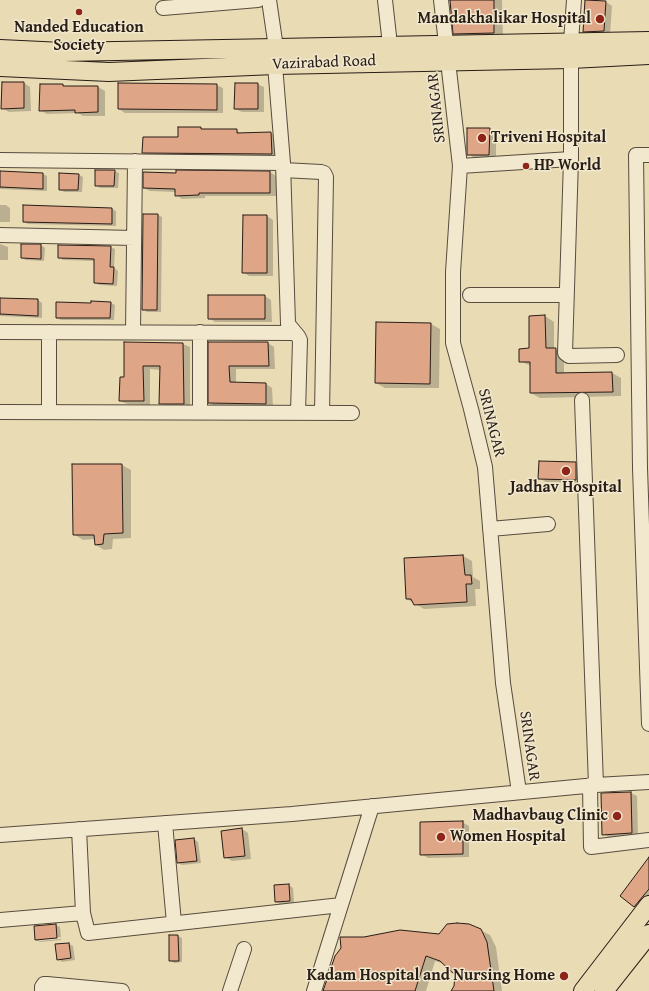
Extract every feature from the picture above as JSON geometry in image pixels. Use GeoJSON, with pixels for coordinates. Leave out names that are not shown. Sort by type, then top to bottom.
{"type":"FeatureCollection","features":[{"type":"Feature","properties":{"kind":"main road","name":"Vazirabad Road"},"geometry":{"type":"LineString","coordinates":[[571,51],[649,41]]}},
{"type":"Feature","properties":{"kind":"main road","name":"Vazirabad Road"},"geometry":{"type":"LineString","coordinates":[[0,67],[109,72],[390,45],[448,53]]}},
{"type":"Feature","properties":{"kind":"main road","name":"Vazirabad Road"},"geometry":{"type":"LineString","coordinates":[[0,48],[63,52],[276,56],[390,62],[448,53],[571,51],[649,55]]}},
{"type":"Feature","properties":{"kind":"main road"},"geometry":{"type":"LineString","coordinates":[[583,991],[649,905]]}},
{"type":"Feature","properties":{"kind":"main road"},"geometry":{"type":"LineString","coordinates":[[604,991],[649,934]]}},
{"type":"Feature","properties":{"kind":"street"},"geometry":{"type":"LineString","coordinates":[[163,8],[258,0]]}},
{"type":"Feature","properties":{"kind":"street"},"geometry":{"type":"LineString","coordinates":[[269,0],[276,56],[283,166],[288,319],[289,327],[300,340],[298,413]]}},
{"type":"Feature","properties":{"kind":"street"},"geometry":{"type":"LineString","coordinates":[[385,0],[390,45]]}},
{"type":"Feature","properties":{"kind":"street","name":"SRINAGAR"},"geometry":{"type":"LineString","coordinates":[[441,0],[460,166],[453,272],[453,343],[485,467],[503,683],[519,792]]}},
{"type":"Feature","properties":{"kind":"street"},"geometry":{"type":"LineString","coordinates":[[574,0],[571,51],[571,159],[565,353],[569,356],[617,355]]}},
{"type":"Feature","properties":{"kind":"street"},"geometry":{"type":"LineString","coordinates":[[649,155],[636,155],[640,468],[649,724]]}},
{"type":"Feature","properties":{"kind":"street"},"geometry":{"type":"LineString","coordinates":[[460,166],[571,159]]}},
{"type":"Feature","properties":{"kind":"street"},"geometry":{"type":"LineString","coordinates":[[0,160],[135,161],[283,166],[324,173],[326,177],[322,413]]}},
{"type":"Feature","properties":{"kind":"street"},"geometry":{"type":"LineString","coordinates":[[133,332],[135,161]]}},
{"type":"Feature","properties":{"kind":"street"},"geometry":{"type":"LineString","coordinates":[[0,235],[134,238]]}},
{"type":"Feature","properties":{"kind":"street"},"geometry":{"type":"LineString","coordinates":[[470,295],[566,295]]}},
{"type":"Feature","properties":{"kind":"street"},"geometry":{"type":"LineString","coordinates":[[0,332],[295,333]]}},
{"type":"Feature","properties":{"kind":"street"},"geometry":{"type":"LineString","coordinates":[[49,332],[49,412]]}},
{"type":"Feature","properties":{"kind":"street"},"geometry":{"type":"LineString","coordinates":[[200,332],[200,412]]}},
{"type":"Feature","properties":{"kind":"street"},"geometry":{"type":"LineString","coordinates":[[582,400],[593,785],[591,847],[649,840]]}},
{"type":"Feature","properties":{"kind":"street"},"geometry":{"type":"LineString","coordinates":[[0,412],[352,413]]}},
{"type":"Feature","properties":{"kind":"street"},"geometry":{"type":"LineString","coordinates":[[490,529],[548,524]]}},
{"type":"Feature","properties":{"kind":"street"},"geometry":{"type":"LineString","coordinates":[[0,835],[292,814],[593,785],[649,782]]}},
{"type":"Feature","properties":{"kind":"street"},"geometry":{"type":"LineString","coordinates":[[314,991],[372,806]]}},
{"type":"Feature","properties":{"kind":"street"},"geometry":{"type":"LineString","coordinates":[[165,823],[174,923]]}},
{"type":"Feature","properties":{"kind":"street"},"geometry":{"type":"LineString","coordinates":[[79,829],[83,914],[88,933],[341,905]]}},
{"type":"Feature","properties":{"kind":"street"},"geometry":{"type":"LineString","coordinates":[[0,920],[83,914]]}},
{"type":"Feature","properties":{"kind":"street"},"geometry":{"type":"LineString","coordinates":[[230,991],[244,949]]}},
{"type":"Feature","properties":{"kind":"street"},"geometry":{"type":"LineString","coordinates":[[42,991],[42,987],[47,984],[116,991]]}},
{"type":"Feature","properties":{"kind":"building"},"geometry":{"type":"Polygon","coordinates":[[[450,0],[494,0],[494,33],[453,34],[450,0]]]}},
{"type":"Feature","properties":{"kind":"building"},"geometry":{"type":"Polygon","coordinates":[[[585,0],[606,1],[604,31],[583,32],[585,0]]]}},
{"type":"Feature","properties":{"kind":"building"},"geometry":{"type":"Polygon","coordinates":[[[2,82],[24,82],[24,108],[1,109],[2,82]]]}},
{"type":"Feature","properties":{"kind":"building"},"geometry":{"type":"Polygon","coordinates":[[[118,83],[217,84],[217,110],[118,109],[118,83]]]}},
{"type":"Feature","properties":{"kind":"building"},"geometry":{"type":"Polygon","coordinates":[[[235,83],[258,83],[258,109],[234,109],[235,83]]]}},
{"type":"Feature","properties":{"kind":"building"},"geometry":{"type":"Polygon","coordinates":[[[40,84],[63,84],[63,86],[98,86],[98,112],[75,113],[75,110],[39,111],[40,84]]]}},
{"type":"Feature","properties":{"kind":"building"},"geometry":{"type":"Polygon","coordinates":[[[178,127],[201,127],[201,129],[237,129],[237,133],[271,132],[272,154],[142,153],[143,137],[178,137],[178,127]]]}},
{"type":"Feature","properties":{"kind":"building"},"geometry":{"type":"Polygon","coordinates":[[[467,128],[490,128],[489,155],[467,155],[467,128]]]}},
{"type":"Feature","properties":{"kind":"building"},"geometry":{"type":"Polygon","coordinates":[[[95,170],[115,170],[114,186],[95,186],[95,170]]]}},
{"type":"Feature","properties":{"kind":"building"},"geometry":{"type":"Polygon","coordinates":[[[176,170],[270,171],[270,193],[199,193],[199,195],[175,196],[175,189],[143,188],[143,172],[176,173],[176,170]]]}},
{"type":"Feature","properties":{"kind":"building"},"geometry":{"type":"Polygon","coordinates":[[[0,171],[43,173],[43,189],[0,187],[0,171]]]}},
{"type":"Feature","properties":{"kind":"building"},"geometry":{"type":"Polygon","coordinates":[[[59,173],[79,174],[78,190],[59,190],[59,173]]]}},
{"type":"Feature","properties":{"kind":"building"},"geometry":{"type":"Polygon","coordinates":[[[23,205],[112,208],[112,224],[23,222],[23,205]]]}},
{"type":"Feature","properties":{"kind":"building"},"geometry":{"type":"Polygon","coordinates":[[[143,214],[158,214],[157,310],[142,310],[143,214]]]}},
{"type":"Feature","properties":{"kind":"building"},"geometry":{"type":"Polygon","coordinates":[[[243,215],[267,215],[267,273],[242,273],[243,215]]]}},
{"type":"Feature","properties":{"kind":"building"},"geometry":{"type":"Polygon","coordinates":[[[21,244],[41,244],[41,259],[21,258],[21,244]]]}},
{"type":"Feature","properties":{"kind":"building"},"geometry":{"type":"Polygon","coordinates":[[[58,245],[111,246],[110,267],[114,267],[113,284],[94,283],[94,259],[58,258],[58,245]]]}},
{"type":"Feature","properties":{"kind":"building"},"geometry":{"type":"Polygon","coordinates":[[[208,295],[265,295],[265,319],[208,319],[208,295]]]}},
{"type":"Feature","properties":{"kind":"building"},"geometry":{"type":"Polygon","coordinates":[[[0,298],[38,299],[38,316],[0,314],[0,298]]]}},
{"type":"Feature","properties":{"kind":"building"},"geometry":{"type":"Polygon","coordinates":[[[91,301],[111,302],[110,318],[56,318],[56,302],[91,303],[91,301]]]}},
{"type":"Feature","properties":{"kind":"building"},"geometry":{"type":"Polygon","coordinates":[[[545,315],[546,348],[556,348],[556,373],[612,372],[613,392],[530,393],[530,362],[519,362],[519,349],[529,348],[529,316],[545,315]]]}},
{"type":"Feature","properties":{"kind":"building"},"geometry":{"type":"Polygon","coordinates":[[[376,322],[431,323],[430,384],[375,383],[376,322]]]}},
{"type":"Feature","properties":{"kind":"building"},"geometry":{"type":"Polygon","coordinates":[[[124,342],[183,343],[184,404],[159,404],[160,366],[143,366],[144,401],[119,401],[120,377],[124,377],[124,342]]]}},
{"type":"Feature","properties":{"kind":"building"},"geometry":{"type":"Polygon","coordinates":[[[208,342],[268,342],[269,366],[229,366],[230,382],[266,383],[266,404],[208,403],[208,342]]]}},
{"type":"Feature","properties":{"kind":"building"},"geometry":{"type":"Polygon","coordinates":[[[539,461],[576,462],[576,480],[538,479],[539,461]]]}},
{"type":"Feature","properties":{"kind":"building"},"geometry":{"type":"Polygon","coordinates":[[[72,464],[122,464],[123,533],[104,534],[103,544],[95,545],[94,535],[73,535],[72,464]]]}},
{"type":"Feature","properties":{"kind":"building"},"geometry":{"type":"Polygon","coordinates":[[[463,555],[465,575],[471,575],[472,584],[466,584],[467,602],[414,605],[411,599],[406,599],[404,558],[463,555]]]}},
{"type":"Feature","properties":{"kind":"building"},"geometry":{"type":"Polygon","coordinates":[[[631,792],[632,833],[602,835],[601,793],[631,792]]]}},
{"type":"Feature","properties":{"kind":"building"},"geometry":{"type":"Polygon","coordinates":[[[463,821],[463,854],[420,855],[420,822],[463,821]]]}},
{"type":"Feature","properties":{"kind":"building"},"geometry":{"type":"Polygon","coordinates":[[[242,828],[245,856],[224,858],[221,831],[242,828]]]}},
{"type":"Feature","properties":{"kind":"building"},"geometry":{"type":"Polygon","coordinates":[[[194,838],[197,861],[177,863],[175,840],[194,838]]]}},
{"type":"Feature","properties":{"kind":"building"},"geometry":{"type":"Polygon","coordinates":[[[649,857],[649,889],[634,907],[620,896],[649,857]]]}},
{"type":"Feature","properties":{"kind":"building"},"geometry":{"type":"Polygon","coordinates":[[[289,884],[290,901],[275,902],[274,885],[289,884]]]}},
{"type":"Feature","properties":{"kind":"building"},"geometry":{"type":"Polygon","coordinates":[[[56,924],[57,938],[35,940],[34,926],[56,924]]]}},
{"type":"Feature","properties":{"kind":"building"},"geometry":{"type":"Polygon","coordinates":[[[447,924],[469,924],[481,929],[487,942],[494,991],[451,991],[454,986],[455,975],[440,961],[426,956],[415,991],[323,991],[335,956],[341,948],[340,937],[364,937],[400,930],[439,934],[447,924]]]}},
{"type":"Feature","properties":{"kind":"building"},"geometry":{"type":"Polygon","coordinates":[[[169,935],[178,935],[179,961],[169,961],[169,935]]]}},
{"type":"Feature","properties":{"kind":"building"},"geometry":{"type":"Polygon","coordinates":[[[69,943],[71,958],[57,960],[55,944],[69,943]]]}},
{"type":"Feature","properties":{"kind":"place","name":"Nanded Education Society"},"geometry":{"type":"Point","coordinates":[79,12]}},
{"type":"Feature","properties":{"kind":"place","name":"Mandakhalikar Hospital"},"geometry":{"type":"Point","coordinates":[600,19]}},
{"type":"Feature","properties":{"kind":"place","name":"Triveni Hospital"},"geometry":{"type":"Point","coordinates":[482,138]}},
{"type":"Feature","properties":{"kind":"place","name":"HP World"},"geometry":{"type":"Point","coordinates":[526,166]}},
{"type":"Feature","properties":{"kind":"place","name":"Jadhav Hospital"},"geometry":{"type":"Point","coordinates":[566,471]}},
{"type":"Feature","properties":{"kind":"place","name":"Madhavbaug Clinic"},"geometry":{"type":"Point","coordinates":[617,816]}},
{"type":"Feature","properties":{"kind":"place","name":"Women Hospital"},"geometry":{"type":"Point","coordinates":[441,837]}},
{"type":"Feature","properties":{"kind":"place","name":"Kadam Hospital and Nursing Home"},"geometry":{"type":"Point","coordinates":[564,976]}}]}
